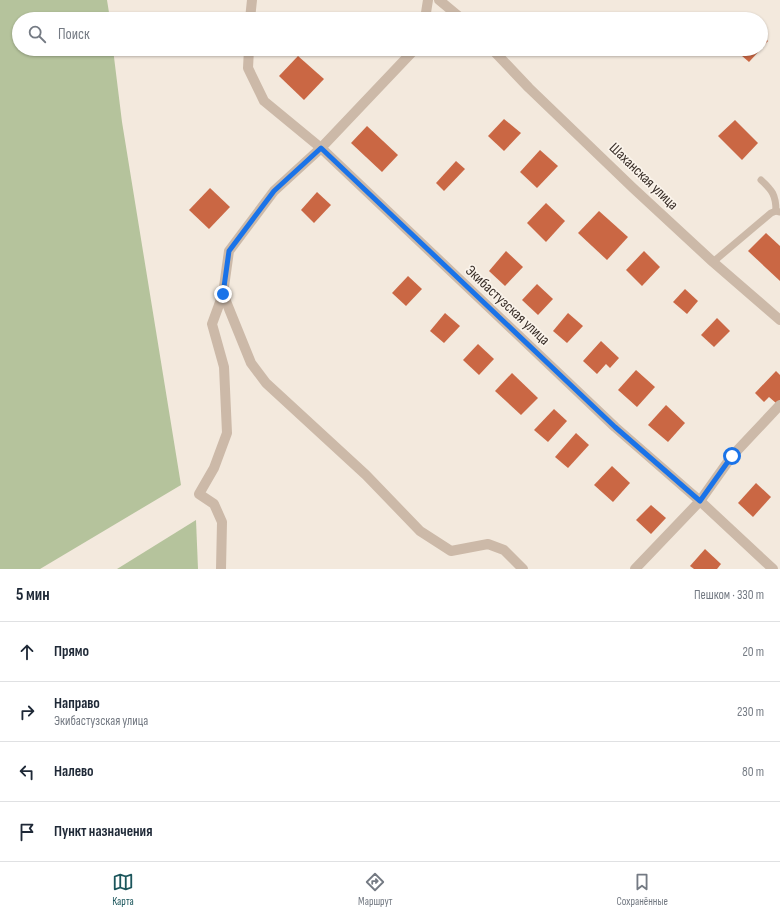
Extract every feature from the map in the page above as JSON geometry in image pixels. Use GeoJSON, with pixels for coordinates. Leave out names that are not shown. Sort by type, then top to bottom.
{"type":"FeatureCollection","features":[{"type":"Feature","properties":{"kind":"street"},"geometry":{"type":"LineString","coordinates":[[251,12],[252,0]]}},
{"type":"Feature","properties":{"kind":"street"},"geometry":{"type":"LineString","coordinates":[[427,12],[428,0]]}},
{"type":"Feature","properties":{"kind":"street"},"geometry":{"type":"LineString","coordinates":[[440,0],[454,12]]}},
{"type":"Feature","properties":{"kind":"street","name":"Экибастузская улица"},"geometry":{"type":"LineString","coordinates":[[249,56],[248,68],[264,101],[321,148],[615,427],[700,501],[773,569]]}},
{"type":"Feature","properties":{"kind":"street"},"geometry":{"type":"LineString","coordinates":[[220,569],[222,522],[214,504],[199,494],[214,468],[227,433],[224,367],[212,324],[223,294],[229,251],[274,191],[321,148],[408,56]]}},
{"type":"Feature","properties":{"kind":"street","name":"Шаханская улица"},"geometry":{"type":"LineString","coordinates":[[499,56],[535,93],[713,262],[780,320]]}},
{"type":"Feature","properties":{"kind":"street"},"geometry":{"type":"LineString","coordinates":[[223,294],[251,363],[266,382],[366,475],[420,531],[451,551],[488,544],[504,550],[523,569]]}},
{"type":"Feature","properties":{"kind":"street"},"geometry":{"type":"LineString","coordinates":[[635,569],[700,501],[732,456],[780,405]]}},
{"type":"Feature","properties":{"kind":"lane"},"geometry":{"type":"LineString","coordinates":[[713,262],[771,212],[778,211],[773,193],[761,180]]}},
{"type":"Feature","properties":{"kind":"green space"},"geometry":{"type":"Polygon","coordinates":[[[0,0],[107,0],[109,12],[12,12],[12,56],[114,56],[122,122],[181,485],[40,569],[0,569],[0,0]]]}},
{"type":"Feature","properties":{"kind":"green space"},"geometry":{"type":"Polygon","coordinates":[[[196,520],[198,569],[117,569],[196,520]]]}},
{"type":"Feature","properties":{"kind":"building"},"geometry":{"type":"Polygon","coordinates":[[[298,56],[324,79],[304,100],[279,76],[298,56]]]}},
{"type":"Feature","properties":{"kind":"building"},"geometry":{"type":"Polygon","coordinates":[[[742,56],[755,56],[749,62],[742,56]]]}},
{"type":"Feature","properties":{"kind":"building"},"geometry":{"type":"Polygon","coordinates":[[[504,119],[521,133],[504,151],[488,136],[504,119]]]}},
{"type":"Feature","properties":{"kind":"building"},"geometry":{"type":"Polygon","coordinates":[[[735,120],[758,143],[742,160],[718,136],[735,120]]]}},
{"type":"Feature","properties":{"kind":"building"},"geometry":{"type":"Polygon","coordinates":[[[367,126],[398,155],[382,172],[351,143],[367,126]]]}},
{"type":"Feature","properties":{"kind":"building"},"geometry":{"type":"Polygon","coordinates":[[[540,150],[558,166],[537,188],[520,172],[540,150]]]}},
{"type":"Feature","properties":{"kind":"building"},"geometry":{"type":"Polygon","coordinates":[[[456,161],[465,169],[444,191],[436,183],[456,161]]]}},
{"type":"Feature","properties":{"kind":"building"},"geometry":{"type":"Polygon","coordinates":[[[210,188],[230,207],[209,229],[189,210],[210,188]]]}},
{"type":"Feature","properties":{"kind":"building"},"geometry":{"type":"Polygon","coordinates":[[[317,192],[331,205],[314,223],[301,210],[317,192]]]}},
{"type":"Feature","properties":{"kind":"building"},"geometry":{"type":"Polygon","coordinates":[[[546,203],[565,221],[546,242],[527,223],[546,203]]]}},
{"type":"Feature","properties":{"kind":"building"},"geometry":{"type":"Polygon","coordinates":[[[599,211],[628,237],[607,260],[578,233],[599,211]]]}},
{"type":"Feature","properties":{"kind":"building"},"geometry":{"type":"Polygon","coordinates":[[[766,233],[780,246],[780,281],[748,251],[766,233]]]}},
{"type":"Feature","properties":{"kind":"building"},"geometry":{"type":"Polygon","coordinates":[[[506,251],[523,267],[505,286],[489,271],[506,251]]]}},
{"type":"Feature","properties":{"kind":"building"},"geometry":{"type":"Polygon","coordinates":[[[644,251],[660,267],[642,286],[626,270],[644,251]]]}},
{"type":"Feature","properties":{"kind":"building"},"geometry":{"type":"Polygon","coordinates":[[[408,276],[422,289],[406,306],[392,293],[408,276]]]}},
{"type":"Feature","properties":{"kind":"building"},"geometry":{"type":"Polygon","coordinates":[[[537,284],[553,299],[538,315],[522,300],[537,284]]]}},
{"type":"Feature","properties":{"kind":"building"},"geometry":{"type":"Polygon","coordinates":[[[685,289],[698,301],[687,314],[673,302],[685,289]]]}},
{"type":"Feature","properties":{"kind":"building"},"geometry":{"type":"Polygon","coordinates":[[[445,313],[460,326],[444,343],[430,331],[445,313]]]}},
{"type":"Feature","properties":{"kind":"building"},"geometry":{"type":"Polygon","coordinates":[[[568,313],[583,326],[567,343],[553,331],[568,313]]]}},
{"type":"Feature","properties":{"kind":"building"},"geometry":{"type":"Polygon","coordinates":[[[717,318],[730,331],[714,347],[701,335],[717,318]]]}},
{"type":"Feature","properties":{"kind":"building"},"geometry":{"type":"Polygon","coordinates":[[[601,341],[619,358],[610,368],[606,364],[597,374],[583,361],[601,341]]]}},
{"type":"Feature","properties":{"kind":"building"},"geometry":{"type":"Polygon","coordinates":[[[478,344],[494,359],[479,375],[463,360],[478,344]]]}},
{"type":"Feature","properties":{"kind":"building"},"geometry":{"type":"Polygon","coordinates":[[[636,370],[655,387],[637,407],[618,390],[636,370]]]}},
{"type":"Feature","properties":{"kind":"building"},"geometry":{"type":"Polygon","coordinates":[[[776,371],[780,375],[780,400],[776,403],[769,397],[764,402],[755,393],[776,371]]]}},
{"type":"Feature","properties":{"kind":"building"},"geometry":{"type":"Polygon","coordinates":[[[512,373],[538,398],[521,415],[495,391],[512,373]]]}},
{"type":"Feature","properties":{"kind":"building"},"geometry":{"type":"Polygon","coordinates":[[[666,405],[685,423],[668,442],[648,425],[666,405]]]}},
{"type":"Feature","properties":{"kind":"building"},"geometry":{"type":"Polygon","coordinates":[[[554,409],[567,421],[548,442],[534,430],[554,409]]]}},
{"type":"Feature","properties":{"kind":"building"},"geometry":{"type":"Polygon","coordinates":[[[576,433],[589,445],[568,468],[555,457],[576,433]]]}},
{"type":"Feature","properties":{"kind":"building"},"geometry":{"type":"Polygon","coordinates":[[[612,466],[630,483],[613,502],[594,485],[612,466]]]}},
{"type":"Feature","properties":{"kind":"building"},"geometry":{"type":"Polygon","coordinates":[[[756,483],[771,497],[753,517],[738,503],[756,483]]]}},
{"type":"Feature","properties":{"kind":"building"},"geometry":{"type":"Polygon","coordinates":[[[651,505],[666,518],[651,534],[636,520],[651,505]]]}},
{"type":"Feature","properties":{"kind":"building"},"geometry":{"type":"Polygon","coordinates":[[[705,549],[721,564],[717,569],[694,569],[690,566],[705,549]]]}},
{"type":"Feature","properties":{"kind":"route"},"geometry":{"type":"LineString","coordinates":[[223,294],[229,251],[274,191],[321,148],[615,427],[700,501],[732,456]]}}]}
